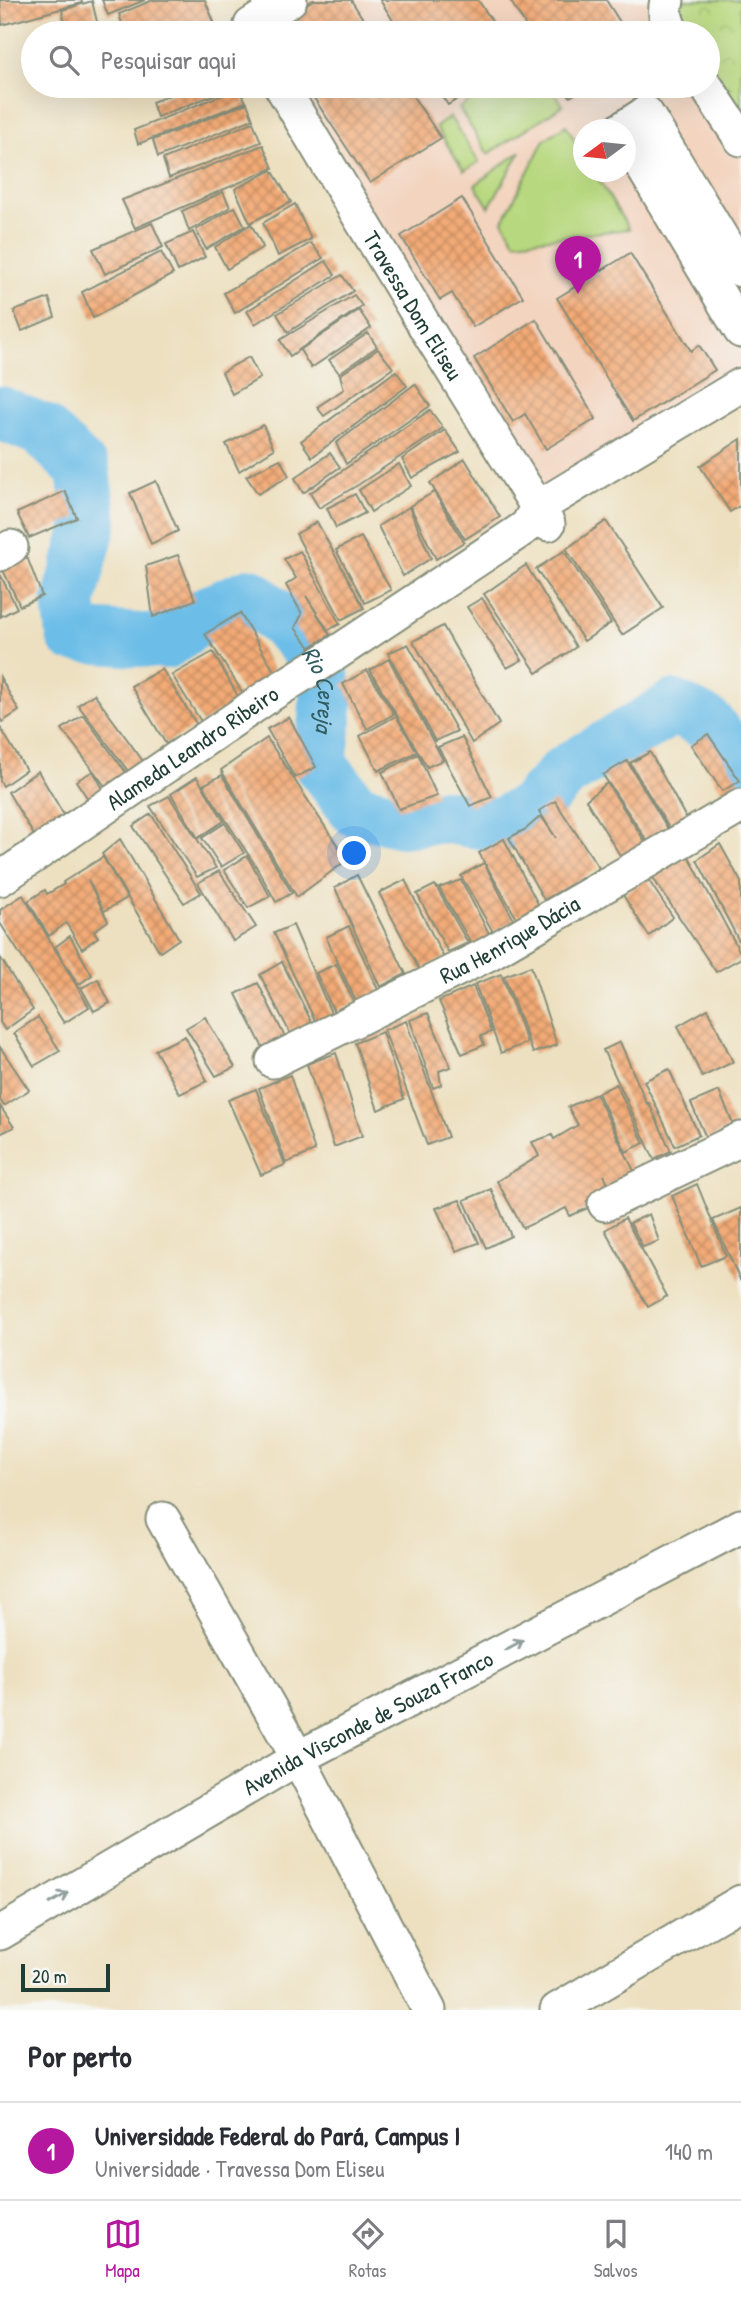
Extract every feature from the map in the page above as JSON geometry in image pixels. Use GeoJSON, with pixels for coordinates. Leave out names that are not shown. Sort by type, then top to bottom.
{"type":"FeatureCollection","features":[{"type":"Feature","properties":{"kind":"street"},"geometry":{"type":"LineString","coordinates":[[249,19],[289,0]]}},
{"type":"Feature","properties":{"kind":"street","name":"Travessa Dom Eliseu"},"geometry":{"type":"LineString","coordinates":[[288,98],[537,519]]}},
{"type":"Feature","properties":{"kind":"street"},"geometry":{"type":"LineString","coordinates":[[714,98],[741,139]]}},
{"type":"Feature","properties":{"kind":"street"},"geometry":{"type":"LineString","coordinates":[[636,120],[646,113],[741,270]]}},
{"type":"Feature","properties":{"kind":"street"},"geometry":{"type":"LineString","coordinates":[[636,155],[730,288],[741,331]]}},
{"type":"Feature","properties":{"kind":"street","name":"Alameda Leandro Ribeiro"},"geometry":{"type":"LineString","coordinates":[[0,879],[270,695],[741,385]]}},
{"type":"Feature","properties":{"kind":"street","name":"Alameda Leandro Ribeiro"},"geometry":{"type":"LineString","coordinates":[[537,519],[741,408]]}},
{"type":"Feature","properties":{"kind":"street","name":"Rua Henrique Dácia"},"geometry":{"type":"LineString","coordinates":[[274,1061],[488,954],[741,806]]}},
{"type":"Feature","properties":{"kind":"street"},"geometry":{"type":"LineString","coordinates":[[605,1204],[741,1139]]}},
{"type":"Feature","properties":{"kind":"street"},"geometry":{"type":"LineString","coordinates":[[163,1519],[298,1758],[429,2010]]}},
{"type":"Feature","properties":{"kind":"street","name":"Avenida Visconde de Souza Franco"},"geometry":{"type":"LineString","coordinates":[[0,1933],[298,1758],[740,1529]]}},
{"type":"Feature","properties":{"kind":"street"},"geometry":{"type":"LineString","coordinates":[[557,2010],[741,1902]]}},
{"type":"Feature","properties":{"kind":"shaded area"},"geometry":{"type":"Polygon","coordinates":[[[250,0],[648,0],[660,21],[257,21],[250,0]]]}},
{"type":"Feature","properties":{"kind":"shaded area"},"geometry":{"type":"Polygon","coordinates":[[[298,98],[705,98],[741,157],[741,373],[539,499],[298,98]]]}},
{"type":"Feature","properties":{"kind":"green space"},"geometry":{"type":"Polygon","coordinates":[[[663,0],[741,0],[741,133],[720,97],[720,21],[675,21],[663,0]]]}},
{"type":"Feature","properties":{"kind":"green space"},"geometry":{"type":"Polygon","coordinates":[[[474,98],[558,98],[563,105],[488,154],[459,108],[474,98]]]}},
{"type":"Feature","properties":{"kind":"green space"},"geometry":{"type":"Polygon","coordinates":[[[450,117],[479,162],[464,171],[436,127],[450,117]]]}},
{"type":"Feature","properties":{"kind":"green space"},"geometry":{"type":"Polygon","coordinates":[[[566,125],[573,137],[573,182],[600,182],[629,229],[515,242],[503,221],[544,140],[566,125]]]}},
{"type":"Feature","properties":{"kind":"green space"},"geometry":{"type":"Polygon","coordinates":[[[521,151],[489,207],[475,185],[521,151]]]}},
{"type":"Feature","properties":{"kind":"building"},"geometry":{"type":"Polygon","coordinates":[[[0,0],[81,0],[82,3],[2,25],[0,0]]]}},
{"type":"Feature","properties":{"kind":"building"},"geometry":{"type":"Polygon","coordinates":[[[102,0],[145,0],[108,15],[102,0]]]}},
{"type":"Feature","properties":{"kind":"building"},"geometry":{"type":"Polygon","coordinates":[[[153,0],[205,0],[214,21],[121,21],[119,14],[153,0]]]}},
{"type":"Feature","properties":{"kind":"building"},"geometry":{"type":"Polygon","coordinates":[[[313,0],[351,0],[364,21],[280,21],[313,0]]]}},
{"type":"Feature","properties":{"kind":"building"},"geometry":{"type":"Polygon","coordinates":[[[380,0],[478,0],[492,21],[393,21],[380,0]]]}},
{"type":"Feature","properties":{"kind":"building"},"geometry":{"type":"Polygon","coordinates":[[[510,0],[606,0],[619,21],[523,21],[510,0]]]}},
{"type":"Feature","properties":{"kind":"building"},"geometry":{"type":"Polygon","coordinates":[[[92,1],[97,21],[64,21],[62,10],[92,1]]]}},
{"type":"Feature","properties":{"kind":"building"},"geometry":{"type":"Polygon","coordinates":[[[162,98],[206,98],[157,117],[152,102],[162,98]]]}},
{"type":"Feature","properties":{"kind":"building"},"geometry":{"type":"Polygon","coordinates":[[[214,98],[244,98],[246,102],[138,144],[134,130],[214,98]]]}},
{"type":"Feature","properties":{"kind":"building"},"geometry":{"type":"Polygon","coordinates":[[[314,98],[414,98],[441,138],[370,183],[314,98]]]}},
{"type":"Feature","properties":{"kind":"building"},"geometry":{"type":"Polygon","coordinates":[[[443,98],[459,98],[448,105],[443,98]]]}},
{"type":"Feature","properties":{"kind":"building"},"geometry":{"type":"Polygon","coordinates":[[[247,103],[253,119],[158,157],[153,140],[247,103]]]}},
{"type":"Feature","properties":{"kind":"building"},"geometry":{"type":"Polygon","coordinates":[[[253,122],[261,142],[169,178],[163,159],[253,122]]]}},
{"type":"Feature","properties":{"kind":"building"},"geometry":{"type":"Polygon","coordinates":[[[263,145],[273,168],[135,228],[122,200],[263,145]]]}},
{"type":"Feature","properties":{"kind":"building"},"geometry":{"type":"Polygon","coordinates":[[[272,170],[291,202],[250,223],[235,189],[272,170]]]}},
{"type":"Feature","properties":{"kind":"building"},"geometry":{"type":"Polygon","coordinates":[[[223,192],[230,207],[189,231],[182,211],[223,192]]]}},
{"type":"Feature","properties":{"kind":"building"},"geometry":{"type":"Polygon","coordinates":[[[462,198],[523,297],[473,327],[452,293],[440,300],[401,236],[462,198]]]}},
{"type":"Feature","properties":{"kind":"building"},"geometry":{"type":"Polygon","coordinates":[[[295,204],[311,239],[278,256],[263,223],[295,204]]]}},
{"type":"Feature","properties":{"kind":"building"},"geometry":{"type":"Polygon","coordinates":[[[235,207],[245,226],[206,249],[196,230],[235,207]]]}},
{"type":"Feature","properties":{"kind":"building"},"geometry":{"type":"Polygon","coordinates":[[[152,223],[163,247],[105,274],[93,249],[152,223]]]}},
{"type":"Feature","properties":{"kind":"building"},"geometry":{"type":"Polygon","coordinates":[[[251,224],[263,247],[227,269],[215,247],[251,224]]]}},
{"type":"Feature","properties":{"kind":"building"},"geometry":{"type":"Polygon","coordinates":[[[193,232],[205,257],[178,271],[166,244],[193,232]]]}},
{"type":"Feature","properties":{"kind":"building"},"geometry":{"type":"Polygon","coordinates":[[[311,243],[323,258],[235,313],[224,293],[311,243]]]}},
{"type":"Feature","properties":{"kind":"building"},"geometry":{"type":"Polygon","coordinates":[[[161,252],[173,274],[93,318],[82,292],[161,252]]]}},
{"type":"Feature","properties":{"kind":"building"},"geometry":{"type":"Polygon","coordinates":[[[630,253],[691,351],[699,345],[715,370],[633,421],[557,298],[630,253]]]}},
{"type":"Feature","properties":{"kind":"building"},"geometry":{"type":"Polygon","coordinates":[[[326,261],[335,275],[255,324],[247,311],[326,261]]]}},
{"type":"Feature","properties":{"kind":"building"},"geometry":{"type":"Polygon","coordinates":[[[342,275],[353,291],[288,332],[277,314],[342,275]]]}},
{"type":"Feature","properties":{"kind":"building"},"geometry":{"type":"Polygon","coordinates":[[[354,295],[362,306],[290,356],[280,340],[354,295]]]}},
{"type":"Feature","properties":{"kind":"building"},"geometry":{"type":"Polygon","coordinates":[[[49,298],[55,317],[22,331],[14,311],[49,298]]]}},
{"type":"Feature","properties":{"kind":"building"},"geometry":{"type":"Polygon","coordinates":[[[359,310],[371,328],[311,368],[300,350],[359,310]]]}},
{"type":"Feature","properties":{"kind":"building"},"geometry":{"type":"Polygon","coordinates":[[[536,319],[596,419],[546,449],[525,414],[513,422],[474,358],[536,319]]]}},
{"type":"Feature","properties":{"kind":"building"},"geometry":{"type":"Polygon","coordinates":[[[368,333],[377,347],[339,373],[329,360],[368,333]]]}},
{"type":"Feature","properties":{"kind":"building"},"geometry":{"type":"Polygon","coordinates":[[[378,349],[393,368],[324,416],[317,407],[344,389],[340,375],[378,349]]]}},
{"type":"Feature","properties":{"kind":"building"},"geometry":{"type":"Polygon","coordinates":[[[249,357],[260,378],[232,394],[222,372],[249,357]]]}},
{"type":"Feature","properties":{"kind":"building"},"geometry":{"type":"Polygon","coordinates":[[[396,371],[407,386],[312,457],[301,441],[396,371]]]}},
{"type":"Feature","properties":{"kind":"building"},"geometry":{"type":"Polygon","coordinates":[[[415,384],[430,406],[346,464],[336,443],[415,384]]]}},
{"type":"Feature","properties":{"kind":"building"},"geometry":{"type":"Polygon","coordinates":[[[430,410],[443,428],[319,508],[310,493],[430,410]]]}},
{"type":"Feature","properties":{"kind":"building"},"geometry":{"type":"Polygon","coordinates":[[[263,425],[274,449],[239,471],[226,444],[263,425]]]}},
{"type":"Feature","properties":{"kind":"building"},"geometry":{"type":"Polygon","coordinates":[[[445,430],[460,452],[412,478],[402,459],[445,430]]]}},
{"type":"Feature","properties":{"kind":"building"},"geometry":{"type":"Polygon","coordinates":[[[741,439],[741,505],[730,512],[700,466],[741,439]]]}},
{"type":"Feature","properties":{"kind":"building"},"geometry":{"type":"Polygon","coordinates":[[[330,453],[340,467],[303,493],[295,478],[330,453]]]}},
{"type":"Feature","properties":{"kind":"building"},"geometry":{"type":"Polygon","coordinates":[[[280,459],[289,476],[258,494],[246,476],[280,459]]]}},
{"type":"Feature","properties":{"kind":"building"},"geometry":{"type":"Polygon","coordinates":[[[465,459],[500,517],[465,539],[430,483],[465,459]]]}},
{"type":"Feature","properties":{"kind":"building"},"geometry":{"type":"Polygon","coordinates":[[[399,464],[411,486],[371,512],[359,490],[399,464]]]}},
{"type":"Feature","properties":{"kind":"building"},"geometry":{"type":"Polygon","coordinates":[[[156,481],[178,531],[151,544],[130,493],[156,481]]]}},
{"type":"Feature","properties":{"kind":"building"},"geometry":{"type":"Polygon","coordinates":[[[65,491],[77,518],[29,538],[17,513],[65,491]]]}},
{"type":"Feature","properties":{"kind":"building"},"geometry":{"type":"Polygon","coordinates":[[[434,492],[464,542],[436,559],[410,506],[434,492]]]}},
{"type":"Feature","properties":{"kind":"building"},"geometry":{"type":"Polygon","coordinates":[[[355,494],[365,513],[336,528],[327,508],[355,494]]]}},
{"type":"Feature","properties":{"kind":"building"},"geometry":{"type":"Polygon","coordinates":[[[409,507],[431,558],[403,576],[378,526],[409,507]]]}},
{"type":"Feature","properties":{"kind":"building"},"geometry":{"type":"Polygon","coordinates":[[[606,521],[663,608],[622,635],[566,549],[606,521]]]}},
{"type":"Feature","properties":{"kind":"building"},"geometry":{"type":"Polygon","coordinates":[[[317,522],[364,608],[341,620],[296,534],[317,522]]]}},
{"type":"Feature","properties":{"kind":"building"},"geometry":{"type":"Polygon","coordinates":[[[361,537],[391,590],[365,603],[336,550],[361,537]]]}},
{"type":"Feature","properties":{"kind":"building"},"geometry":{"type":"Polygon","coordinates":[[[300,551],[340,624],[328,630],[306,596],[330,635],[310,647],[295,628],[302,614],[286,585],[296,578],[284,559],[300,551]]]}},
{"type":"Feature","properties":{"kind":"building"},"geometry":{"type":"Polygon","coordinates":[[[564,551],[611,623],[584,641],[536,569],[564,551]]]}},
{"type":"Feature","properties":{"kind":"building"},"geometry":{"type":"Polygon","coordinates":[[[178,555],[195,600],[153,617],[146,566],[178,555]]]}},
{"type":"Feature","properties":{"kind":"building"},"geometry":{"type":"Polygon","coordinates":[[[27,557],[42,596],[20,606],[2,568],[27,557]]]}},
{"type":"Feature","properties":{"kind":"building"},"geometry":{"type":"Polygon","coordinates":[[[526,565],[576,647],[537,673],[484,594],[526,565]]]}},
{"type":"Feature","properties":{"kind":"building"},"geometry":{"type":"Polygon","coordinates":[[[0,574],[17,608],[0,617],[0,574]]]}},
{"type":"Feature","properties":{"kind":"building"},"geometry":{"type":"Polygon","coordinates":[[[482,598],[522,660],[507,668],[467,607],[482,598]]]}},
{"type":"Feature","properties":{"kind":"building"},"geometry":{"type":"Polygon","coordinates":[[[240,613],[278,678],[246,698],[205,634],[240,613]]]}},
{"type":"Feature","properties":{"kind":"building"},"geometry":{"type":"Polygon","coordinates":[[[443,626],[499,724],[472,743],[413,641],[443,626]]]}},
{"type":"Feature","properties":{"kind":"building"},"geometry":{"type":"Polygon","coordinates":[[[408,644],[457,731],[435,741],[388,653],[408,644]]]}},
{"type":"Feature","properties":{"kind":"building"},"geometry":{"type":"Polygon","coordinates":[[[213,652],[240,700],[202,723],[172,675],[213,652]]]}},
{"type":"Feature","properties":{"kind":"building"},"geometry":{"type":"Polygon","coordinates":[[[389,659],[443,760],[427,767],[370,670],[389,659]]]}},
{"type":"Feature","properties":{"kind":"building"},"geometry":{"type":"Polygon","coordinates":[[[162,669],[197,725],[166,744],[131,686],[162,669]]]}},
{"type":"Feature","properties":{"kind":"building"},"geometry":{"type":"Polygon","coordinates":[[[367,670],[394,714],[367,729],[343,684],[367,670]]]}},
{"type":"Feature","properties":{"kind":"building"},"geometry":{"type":"Polygon","coordinates":[[[0,677],[19,711],[2,722],[0,718],[0,677]]]}},
{"type":"Feature","properties":{"kind":"building"},"geometry":{"type":"Polygon","coordinates":[[[94,694],[143,761],[129,772],[78,705],[94,694]]]}},
{"type":"Feature","properties":{"kind":"building"},"geometry":{"type":"Polygon","coordinates":[[[83,715],[128,775],[108,790],[62,729],[83,715]]]}},
{"type":"Feature","properties":{"kind":"building"},"geometry":{"type":"Polygon","coordinates":[[[396,716],[417,752],[378,771],[360,736],[396,716]]]}},
{"type":"Feature","properties":{"kind":"building"},"geometry":{"type":"Polygon","coordinates":[[[289,717],[316,767],[295,778],[267,729],[289,717]]]}},
{"type":"Feature","properties":{"kind":"building"},"geometry":{"type":"Polygon","coordinates":[[[0,727],[26,770],[3,786],[0,781],[0,727]]]}},
{"type":"Feature","properties":{"kind":"building"},"geometry":{"type":"Polygon","coordinates":[[[708,734],[740,781],[722,791],[691,745],[708,734]]]}},
{"type":"Feature","properties":{"kind":"building"},"geometry":{"type":"Polygon","coordinates":[[[462,737],[492,797],[470,806],[438,747],[462,737]]]}},
{"type":"Feature","properties":{"kind":"building"},"geometry":{"type":"Polygon","coordinates":[[[267,738],[347,860],[297,897],[221,770],[267,738]]]}},
{"type":"Feature","properties":{"kind":"building"},"geometry":{"type":"Polygon","coordinates":[[[650,752],[686,818],[669,828],[630,763],[650,752]]]}},
{"type":"Feature","properties":{"kind":"building"},"geometry":{"type":"Polygon","coordinates":[[[418,754],[437,796],[399,809],[382,772],[418,754]]]}},
{"type":"Feature","properties":{"kind":"building"},"geometry":{"type":"Polygon","coordinates":[[[627,761],[668,829],[648,842],[603,775],[627,761]]]}},
{"type":"Feature","properties":{"kind":"building"},"geometry":{"type":"Polygon","coordinates":[[[38,771],[68,822],[38,842],[8,792],[38,771]]]}},
{"type":"Feature","properties":{"kind":"building"},"geometry":{"type":"Polygon","coordinates":[[[93,771],[104,790],[88,799],[76,781],[93,771]]]}},
{"type":"Feature","properties":{"kind":"building"},"geometry":{"type":"Polygon","coordinates":[[[222,775],[292,893],[276,902],[203,785],[222,775]]]}},
{"type":"Feature","properties":{"kind":"building"},"geometry":{"type":"Polygon","coordinates":[[[197,777],[224,821],[198,838],[171,794],[197,777]]]}},
{"type":"Feature","properties":{"kind":"building"},"geometry":{"type":"Polygon","coordinates":[[[607,783],[646,843],[621,857],[586,800],[607,783]]]}},
{"type":"Feature","properties":{"kind":"building"},"geometry":{"type":"Polygon","coordinates":[[[169,796],[216,868],[197,877],[150,806],[169,796]]]}},
{"type":"Feature","properties":{"kind":"building"},"geometry":{"type":"Polygon","coordinates":[[[555,801],[599,868],[544,900],[509,838],[526,829],[541,816],[556,838],[539,811],[555,801]]]}},
{"type":"Feature","properties":{"kind":"building"},"geometry":{"type":"Polygon","coordinates":[[[151,814],[201,893],[184,903],[133,826],[151,814]]]}},
{"type":"Feature","properties":{"kind":"building"},"geometry":{"type":"Polygon","coordinates":[[[225,823],[244,853],[221,867],[202,838],[225,823]]]}},
{"type":"Feature","properties":{"kind":"building"},"geometry":{"type":"Polygon","coordinates":[[[120,839],[179,939],[160,952],[102,854],[120,839]]]}},
{"type":"Feature","properties":{"kind":"building"},"geometry":{"type":"Polygon","coordinates":[[[504,839],[538,904],[516,917],[479,853],[504,839]]]}},
{"type":"Feature","properties":{"kind":"building"},"geometry":{"type":"Polygon","coordinates":[[[720,844],[741,882],[741,945],[697,860],[720,844]]]}},
{"type":"Feature","properties":{"kind":"building"},"geometry":{"type":"Polygon","coordinates":[[[688,855],[741,954],[741,958],[716,972],[651,875],[688,855]]]}},
{"type":"Feature","properties":{"kind":"building"},"geometry":{"type":"Polygon","coordinates":[[[247,856],[270,896],[248,908],[224,870],[247,856]]]}},
{"type":"Feature","properties":{"kind":"building"},"geometry":{"type":"Polygon","coordinates":[[[103,857],[127,898],[104,911],[88,880],[108,921],[94,931],[98,937],[82,949],[66,923],[49,936],[28,901],[45,890],[47,894],[103,857]]]}},
{"type":"Feature","properties":{"kind":"building"},"geometry":{"type":"Polygon","coordinates":[[[484,863],[514,920],[493,932],[461,876],[484,863]]]}},
{"type":"Feature","properties":{"kind":"building"},"geometry":{"type":"Polygon","coordinates":[[[219,871],[256,927],[233,941],[198,883],[219,871]]]}},
{"type":"Feature","properties":{"kind":"building"},"geometry":{"type":"Polygon","coordinates":[[[357,875],[406,974],[380,987],[335,888],[357,875]]]}},
{"type":"Feature","properties":{"kind":"building"},"geometry":{"type":"Polygon","coordinates":[[[647,878],[673,917],[649,936],[623,895],[647,878]]]}},
{"type":"Feature","properties":{"kind":"building"},"geometry":{"type":"Polygon","coordinates":[[[405,880],[444,958],[420,971],[379,893],[405,880]]]}},
{"type":"Feature","properties":{"kind":"building"},"geometry":{"type":"Polygon","coordinates":[[[461,880],[492,939],[474,948],[439,888],[461,880]]]}},
{"type":"Feature","properties":{"kind":"building"},"geometry":{"type":"Polygon","coordinates":[[[435,885],[468,943],[448,952],[417,894],[435,885]]]}},
{"type":"Feature","properties":{"kind":"building"},"geometry":{"type":"Polygon","coordinates":[[[23,895],[89,1007],[64,1023],[0,923],[0,910],[23,895]]]}},
{"type":"Feature","properties":{"kind":"building"},"geometry":{"type":"Polygon","coordinates":[[[293,925],[334,1020],[318,1027],[274,933],[293,925]]]}},
{"type":"Feature","properties":{"kind":"building"},"geometry":{"type":"Polygon","coordinates":[[[349,926],[379,992],[356,1002],[326,937],[349,926]]]}},
{"type":"Feature","properties":{"kind":"building"},"geometry":{"type":"Polygon","coordinates":[[[70,936],[92,975],[78,985],[55,947],[70,936]]]}},
{"type":"Feature","properties":{"kind":"building"},"geometry":{"type":"Polygon","coordinates":[[[0,957],[33,1010],[5,1030],[0,1022],[0,957]]]}},
{"type":"Feature","properties":{"kind":"building"},"geometry":{"type":"Polygon","coordinates":[[[282,962],[313,1025],[291,1035],[260,975],[282,962]]]}},
{"type":"Feature","properties":{"kind":"building"},"geometry":{"type":"Polygon","coordinates":[[[336,964],[354,1003],[334,1012],[316,973],[336,964]]]}},
{"type":"Feature","properties":{"kind":"building"},"geometry":{"type":"Polygon","coordinates":[[[531,966],[557,1045],[533,1053],[504,976],[531,966]]]}},
{"type":"Feature","properties":{"kind":"building"},"geometry":{"type":"Polygon","coordinates":[[[501,974],[527,1043],[501,1053],[475,984],[501,974]]]}},
{"type":"Feature","properties":{"kind":"building"},"geometry":{"type":"Polygon","coordinates":[[[98,979],[110,1003],[94,1011],[81,988],[98,979]]]}},
{"type":"Feature","properties":{"kind":"building"},"geometry":{"type":"Polygon","coordinates":[[[258,983],[285,1037],[263,1048],[236,994],[258,983]]]}},
{"type":"Feature","properties":{"kind":"building"},"geometry":{"type":"Polygon","coordinates":[[[473,986],[491,1032],[481,1036],[484,1045],[462,1054],[439,1001],[473,986]]]}},
{"type":"Feature","properties":{"kind":"building"},"geometry":{"type":"Polygon","coordinates":[[[708,1009],[733,1062],[702,1077],[678,1026],[708,1009]]]}},
{"type":"Feature","properties":{"kind":"building"},"geometry":{"type":"Polygon","coordinates":[[[428,1013],[451,1067],[439,1071],[441,1085],[433,1088],[410,1020],[428,1013]]]}},
{"type":"Feature","properties":{"kind":"building"},"geometry":{"type":"Polygon","coordinates":[[[38,1017],[60,1051],[34,1066],[14,1033],[38,1017]]]}},
{"type":"Feature","properties":{"kind":"building"},"geometry":{"type":"Polygon","coordinates":[[[205,1017],[235,1067],[216,1076],[186,1028],[205,1017]]]}},
{"type":"Feature","properties":{"kind":"building"},"geometry":{"type":"Polygon","coordinates":[[[406,1021],[448,1137],[427,1145],[384,1030],[406,1021]]]}},
{"type":"Feature","properties":{"kind":"building"},"geometry":{"type":"Polygon","coordinates":[[[382,1032],[404,1099],[378,1110],[355,1043],[382,1032]]]}},
{"type":"Feature","properties":{"kind":"building"},"geometry":{"type":"Polygon","coordinates":[[[185,1036],[207,1081],[180,1094],[155,1050],[185,1036]]]}},
{"type":"Feature","properties":{"kind":"building"},"geometry":{"type":"Polygon","coordinates":[[[620,1042],[671,1151],[654,1159],[603,1050],[620,1042]]]}},
{"type":"Feature","properties":{"kind":"building"},"geometry":{"type":"Polygon","coordinates":[[[0,1047],[29,1090],[4,1106],[0,1100],[0,1047]]]}},
{"type":"Feature","properties":{"kind":"building"},"geometry":{"type":"Polygon","coordinates":[[[336,1053],[362,1136],[334,1147],[307,1064],[336,1053]]]}},
{"type":"Feature","properties":{"kind":"building"},"geometry":{"type":"Polygon","coordinates":[[[669,1069],[699,1135],[675,1146],[644,1081],[669,1069]]]}},
{"type":"Feature","properties":{"kind":"building"},"geometry":{"type":"Polygon","coordinates":[[[290,1075],[315,1151],[286,1163],[259,1088],[290,1075]]]}},
{"type":"Feature","properties":{"kind":"building"},"geometry":{"type":"Polygon","coordinates":[[[616,1084],[644,1143],[626,1152],[598,1093],[616,1084]]]}},
{"type":"Feature","properties":{"kind":"building"},"geometry":{"type":"Polygon","coordinates":[[[256,1089],[285,1165],[261,1175],[228,1100],[256,1089]]]}},
{"type":"Feature","properties":{"kind":"building"},"geometry":{"type":"Polygon","coordinates":[[[719,1091],[734,1126],[707,1140],[691,1103],[719,1091]]]}},
{"type":"Feature","properties":{"kind":"building"},"geometry":{"type":"Polygon","coordinates":[[[596,1094],[638,1179],[612,1190],[604,1175],[610,1189],[587,1201],[590,1207],[570,1216],[566,1208],[523,1228],[497,1181],[539,1156],[532,1142],[552,1135],[554,1139],[578,1125],[568,1107],[596,1094]]]}},
{"type":"Feature","properties":{"kind":"building"},"geometry":{"type":"Polygon","coordinates":[[[0,1106],[14,1127],[0,1134],[0,1106]]]}},
{"type":"Feature","properties":{"kind":"building"},"geometry":{"type":"Polygon","coordinates":[[[697,1184],[726,1256],[701,1266],[672,1196],[697,1184]]]}},
{"type":"Feature","properties":{"kind":"building"},"geometry":{"type":"Polygon","coordinates":[[[491,1189],[511,1236],[486,1248],[464,1200],[491,1189]]]}},
{"type":"Feature","properties":{"kind":"building"},"geometry":{"type":"Polygon","coordinates":[[[460,1200],[479,1243],[456,1251],[436,1208],[460,1200]]]}},
{"type":"Feature","properties":{"kind":"building"},"geometry":{"type":"Polygon","coordinates":[[[741,1208],[741,1282],[713,1220],[741,1208]]]}},
{"type":"Feature","properties":{"kind":"building"},"geometry":{"type":"Polygon","coordinates":[[[649,1214],[659,1241],[643,1247],[630,1223],[649,1214]]]}},
{"type":"Feature","properties":{"kind":"building"},"geometry":{"type":"Polygon","coordinates":[[[625,1218],[667,1296],[648,1307],[605,1230],[625,1218]]]}},
{"type":"Feature","properties":{"kind":"waterway","name":"Rio Cereja"},"geometry":{"type":"LineString","coordinates":[[0,413],[42,430],[83,470],[90,523],[69,602],[73,635],[166,642],[207,613],[250,595],[300,639],[318,667],[326,698],[320,764],[356,810],[402,821],[442,816],[499,825],[531,809],[565,772],[674,707],[708,724],[741,766]]}},
{"type":"Feature","properties":{"kind":"place","name":"Universidade Federal do Pará, Campus I"},"geometry":{"type":"Point","coordinates":[578,294]}}]}
